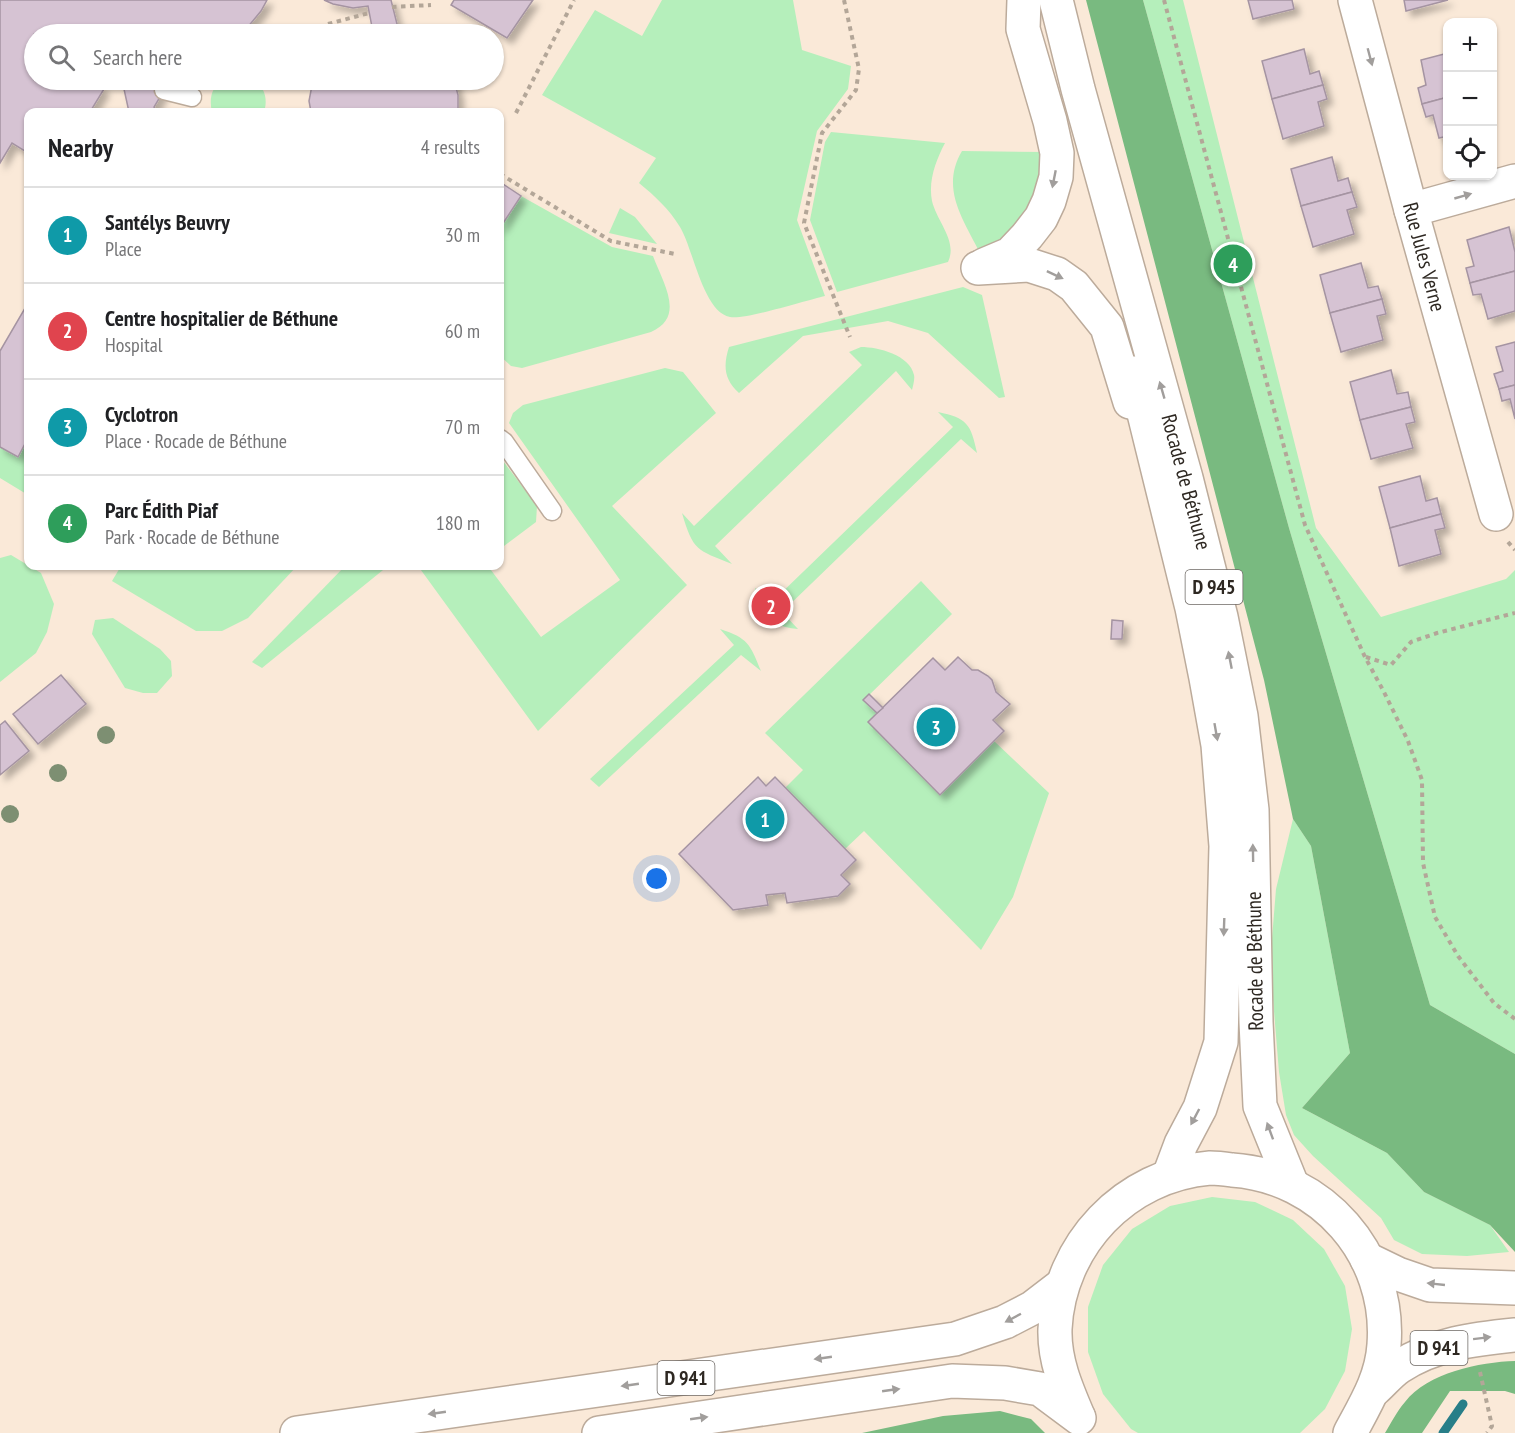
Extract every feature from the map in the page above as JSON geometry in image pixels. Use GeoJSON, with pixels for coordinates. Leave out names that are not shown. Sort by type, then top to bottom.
{"type":"FeatureCollection","features":[{"type":"Feature","properties":{"kind":"main road"},"geometry":{"type":"LineString","coordinates":[[1024,0],[1023,29],[1057,153],[1056,177],[1041,218],[1027,236],[1010,254],[978,268],[1029,265],[1056,274],[1074,286],[1107,327],[1138,428],[1168,511]]}},
{"type":"Feature","properties":{"kind":"main road","name":"Rocade de Béthune"},"geometry":{"type":"LineString","coordinates":[[1033,0],[1094,208],[1192,608],[1218,745],[1226,846],[1221,1042],[1200,1108],[1181,1144],[1169,1176]]}},
{"type":"Feature","properties":{"kind":"main road","name":"Rocade de Béthune"},"geometry":{"type":"LineString","coordinates":[[1056,0],[1078,89],[1186,478],[1221,617],[1241,716],[1252,810],[1260,1106],[1292,1185]]}},
{"type":"Feature","properties":{"kind":"main road","name":"Rue Jules Verne"},"geometry":{"type":"LineString","coordinates":[[1355,0],[1496,514]]}},
{"type":"Feature","properties":{"kind":"main road"},"geometry":{"type":"LineString","coordinates":[[1411,210],[1515,181]]}},
{"type":"Feature","properties":{"kind":"main road"},"geometry":{"type":"LineString","coordinates":[[1085,1425],[1060,1374],[1055,1330],[1062,1285],[1077,1249],[1101,1218],[1133,1192],[1169,1176],[1210,1168],[1252,1171],[1292,1185],[1323,1204],[1348,1229],[1367,1259],[1382,1301],[1384,1346],[1375,1389],[1350,1433]]}},
{"type":"Feature","properties":{"kind":"main road"},"geometry":{"type":"LineString","coordinates":[[1367,1259],[1398,1274],[1430,1285],[1515,1288]]}},
{"type":"Feature","properties":{"kind":"main road","name":"D 941"},"geometry":{"type":"LineString","coordinates":[[297,1433],[955,1339],[1005,1322],[1032,1308],[1062,1285]]}},
{"type":"Feature","properties":{"kind":"main road","name":"D 941"},"geometry":{"type":"LineString","coordinates":[[1375,1389],[1400,1367],[1437,1348],[1471,1340],[1515,1335]]}},
{"type":"Feature","properties":{"kind":"main road","name":"D 941"},"geometry":{"type":"LineString","coordinates":[[599,1433],[952,1381],[1005,1383],[1040,1389],[1085,1425]]}},
{"type":"Feature","properties":{"kind":"lane"},"geometry":{"type":"LineString","coordinates":[[164,90],[192,97]]}},
{"type":"Feature","properties":{"kind":"lane"},"geometry":{"type":"LineString","coordinates":[[504,442],[552,511]]}},
{"type":"Feature","properties":{"kind":"path"},"geometry":{"type":"LineString","coordinates":[[516,113],[574,0]]}},
{"type":"Feature","properties":{"kind":"path"},"geometry":{"type":"LineString","coordinates":[[843,0],[859,69],[856,90],[822,134],[804,223],[850,337]]}},
{"type":"Feature","properties":{"kind":"path"},"geometry":{"type":"LineString","coordinates":[[1164,0],[1305,525],[1365,657],[1408,741],[1422,780],[1423,863],[1436,917],[1458,956],[1494,1003],[1515,1019]]}},
{"type":"Feature","properties":{"kind":"path"},"geometry":{"type":"LineString","coordinates":[[392,7],[430,5]]}},
{"type":"Feature","properties":{"kind":"path"},"geometry":{"type":"LineString","coordinates":[[328,24],[369,13]]}},
{"type":"Feature","properties":{"kind":"path"},"geometry":{"type":"LineString","coordinates":[[504,176],[611,241],[675,254]]}},
{"type":"Feature","properties":{"kind":"path"},"geometry":{"type":"LineString","coordinates":[[1365,657],[1391,665],[1411,642],[1437,633],[1515,614]]}},
{"type":"Feature","properties":{"kind":"path"},"geometry":{"type":"LineString","coordinates":[[1471,1340],[1485,1387],[1492,1426],[1487,1433]]}},
{"type":"Feature","properties":{"kind":"green space"},"geometry":{"type":"Polygon","coordinates":[[[662,0],[793,0],[802,50],[851,66],[848,89],[817,131],[797,220],[825,296],[749,316],[730,317],[721,313],[706,292],[680,227],[661,203],[639,183],[656,158],[542,95],[595,10],[642,36],[662,0]]]}},
{"type":"Feature","properties":{"kind":"green space"},"geometry":{"type":"Polygon","coordinates":[[[1086,0],[1143,0],[1289,528],[1430,1005],[1515,1054],[1515,1252],[1490,1225],[1424,1192],[1387,1153],[1302,1108],[1350,1053],[1311,846],[1293,819],[1264,680],[1086,0]]]}},
{"type":"Feature","properties":{"kind":"green space"},"geometry":{"type":"Polygon","coordinates":[[[1143,0],[1183,0],[1316,528],[1381,617],[1506,579],[1515,570],[1515,1054],[1430,1005],[1289,528],[1143,0]]]}},
{"type":"Feature","properties":{"kind":"green space"},"geometry":{"type":"Polygon","coordinates":[[[214,90],[263,90],[266,103],[265,108],[212,108],[214,90]]]}},
{"type":"Feature","properties":{"kind":"green space"},"geometry":{"type":"Polygon","coordinates":[[[831,132],[945,143],[934,171],[931,193],[935,209],[949,239],[948,262],[837,292],[810,220],[825,142],[831,132]]]}},
{"type":"Feature","properties":{"kind":"green space"},"geometry":{"type":"Polygon","coordinates":[[[962,151],[1045,152],[1036,197],[1014,235],[980,253],[956,203],[953,178],[962,151]]]}},
{"type":"Feature","properties":{"kind":"green space"},"geometry":{"type":"Polygon","coordinates":[[[521,196],[612,247],[653,256],[669,298],[670,308],[667,318],[662,326],[651,332],[522,368],[511,366],[504,360],[504,222],[521,196]]]}},
{"type":"Feature","properties":{"kind":"green space"},"geometry":{"type":"Polygon","coordinates":[[[620,208],[635,217],[657,244],[609,233],[620,208]]]}},
{"type":"Feature","properties":{"kind":"green space"},"geometry":{"type":"Polygon","coordinates":[[[963,287],[982,295],[1005,397],[999,398],[928,333],[888,321],[803,336],[739,393],[730,383],[726,372],[729,347],[963,287]]]}},
{"type":"Feature","properties":{"kind":"green space"},"geometry":{"type":"Polygon","coordinates":[[[861,347],[884,351],[906,362],[914,375],[912,390],[896,371],[715,546],[732,564],[698,548],[693,542],[682,513],[694,526],[862,365],[849,352],[861,347]]]}},
{"type":"Feature","properties":{"kind":"green space"},"geometry":{"type":"Polygon","coordinates":[[[665,368],[683,372],[716,413],[612,506],[687,585],[538,731],[421,570],[491,570],[541,637],[620,580],[509,423],[513,413],[523,405],[665,368]]]}},
{"type":"Feature","properties":{"kind":"green space"},"geometry":{"type":"Polygon","coordinates":[[[938,412],[962,420],[966,424],[970,429],[977,453],[961,439],[782,612],[798,629],[788,628],[768,618],[760,606],[755,588],[774,600],[953,427],[938,412]]]}},
{"type":"Feature","properties":{"kind":"green space"},"geometry":{"type":"Polygon","coordinates":[[[24,446],[24,493],[0,478],[0,447],[18,457],[24,446]]]}},
{"type":"Feature","properties":{"kind":"green space"},"geometry":{"type":"Polygon","coordinates":[[[504,462],[537,506],[536,522],[504,546],[504,462]]]}},
{"type":"Feature","properties":{"kind":"green space"},"geometry":{"type":"Polygon","coordinates":[[[11,555],[24,563],[24,570],[36,570],[41,573],[54,604],[47,632],[36,653],[0,682],[0,558],[11,555]]]}},
{"type":"Feature","properties":{"kind":"green space"},"geometry":{"type":"Polygon","coordinates":[[[119,570],[293,570],[248,618],[222,631],[196,631],[112,581],[119,570]]]}},
{"type":"Feature","properties":{"kind":"green space"},"geometry":{"type":"Polygon","coordinates":[[[341,570],[383,570],[262,668],[252,662],[341,570]]]}},
{"type":"Feature","properties":{"kind":"green space"},"geometry":{"type":"Polygon","coordinates":[[[921,581],[952,614],[864,700],[877,713],[994,741],[1049,793],[1013,897],[981,950],[864,831],[845,849],[785,788],[803,770],[765,733],[921,581]]]}},
{"type":"Feature","properties":{"kind":"green space"},"geometry":{"type":"Polygon","coordinates":[[[113,618],[160,649],[171,661],[172,676],[157,693],[143,693],[125,688],[92,634],[95,620],[113,618]]]}},
{"type":"Feature","properties":{"kind":"green space"},"geometry":{"type":"Polygon","coordinates":[[[720,629],[747,643],[761,671],[741,655],[599,787],[590,779],[734,645],[720,629]]]}},
{"type":"Feature","properties":{"kind":"green space"},"geometry":{"type":"Polygon","coordinates":[[[1293,819],[1311,846],[1350,1053],[1302,1108],[1387,1153],[1424,1192],[1490,1225],[1509,1252],[1467,1256],[1422,1254],[1394,1240],[1381,1218],[1313,1156],[1294,1135],[1286,1115],[1279,1072],[1270,963],[1276,889],[1293,819]]]}},
{"type":"Feature","properties":{"kind":"green space"},"geometry":{"type":"Polygon","coordinates":[[[1212,1197],[1255,1202],[1293,1220],[1324,1249],[1345,1286],[1352,1329],[1345,1371],[1325,1409],[1300,1433],[1138,1433],[1131,1429],[1103,1394],[1088,1352],[1088,1307],[1103,1265],[1132,1229],[1170,1206],[1212,1197]]]}},
{"type":"Feature","properties":{"kind":"green space"},"geometry":{"type":"Polygon","coordinates":[[[1515,1361],[1515,1394],[1505,1391],[1450,1391],[1422,1433],[1385,1433],[1405,1402],[1427,1384],[1455,1371],[1486,1364],[1515,1361]]]}},
{"type":"Feature","properties":{"kind":"green space"},"geometry":{"type":"Polygon","coordinates":[[[1000,1411],[1031,1419],[1045,1433],[862,1433],[943,1416],[1000,1411]]]}},
{"type":"Feature","properties":{"kind":"building"},"geometry":{"type":"Polygon","coordinates":[[[0,0],[267,0],[250,24],[24,24],[24,90],[103,90],[92,108],[24,108],[24,150],[12,143],[0,163],[0,0]]]}},
{"type":"Feature","properties":{"kind":"building"},"geometry":{"type":"Polygon","coordinates":[[[324,0],[391,0],[397,24],[371,24],[368,6],[353,8],[324,0]]]}},
{"type":"Feature","properties":{"kind":"building"},"geometry":{"type":"Polygon","coordinates":[[[454,0],[533,0],[507,38],[504,36],[504,24],[483,24],[451,5],[454,0]]]}},
{"type":"Feature","properties":{"kind":"building"},"geometry":{"type":"Polygon","coordinates":[[[1248,0],[1292,0],[1294,9],[1253,19],[1248,0]]]}},
{"type":"Feature","properties":{"kind":"building"},"geometry":{"type":"Polygon","coordinates":[[[1404,0],[1448,0],[1406,11],[1404,0]]]}},
{"type":"Feature","properties":{"kind":"building"},"geometry":{"type":"Polygon","coordinates":[[[1304,49],[1310,74],[1319,71],[1323,85],[1272,99],[1262,61],[1304,49]]]}},
{"type":"Feature","properties":{"kind":"building"},"geometry":{"type":"Polygon","coordinates":[[[1443,54],[1443,98],[1422,104],[1418,88],[1426,85],[1421,60],[1443,54]]]}},
{"type":"Feature","properties":{"kind":"building"},"geometry":{"type":"Polygon","coordinates":[[[1323,85],[1327,99],[1318,102],[1324,126],[1283,139],[1272,99],[1323,85]]]}},
{"type":"Feature","properties":{"kind":"building"},"geometry":{"type":"Polygon","coordinates":[[[124,90],[164,90],[154,108],[128,108],[124,90]]]}},
{"type":"Feature","properties":{"kind":"building"},"geometry":{"type":"Polygon","coordinates":[[[311,90],[457,90],[458,108],[310,108],[311,90]]]}},
{"type":"Feature","properties":{"kind":"building"},"geometry":{"type":"Polygon","coordinates":[[[1443,98],[1443,137],[1439,138],[1433,115],[1426,117],[1422,104],[1443,98]]]}},
{"type":"Feature","properties":{"kind":"building"},"geometry":{"type":"Polygon","coordinates":[[[1332,157],[1338,181],[1348,178],[1352,192],[1301,206],[1291,169],[1332,157]]]}},
{"type":"Feature","properties":{"kind":"building"},"geometry":{"type":"Polygon","coordinates":[[[504,185],[521,196],[504,222],[504,185]]]}},
{"type":"Feature","properties":{"kind":"building"},"geometry":{"type":"Polygon","coordinates":[[[1352,192],[1357,207],[1347,210],[1354,234],[1313,247],[1301,206],[1352,192]]]}},
{"type":"Feature","properties":{"kind":"building"},"geometry":{"type":"Polygon","coordinates":[[[1509,227],[1515,252],[1515,271],[1470,283],[1466,268],[1474,266],[1467,240],[1509,227]]]}},
{"type":"Feature","properties":{"kind":"building"},"geometry":{"type":"Polygon","coordinates":[[[1361,263],[1368,288],[1378,286],[1382,299],[1330,313],[1320,275],[1361,263]]]}},
{"type":"Feature","properties":{"kind":"building"},"geometry":{"type":"Polygon","coordinates":[[[1515,271],[1515,311],[1488,319],[1481,294],[1473,295],[1470,283],[1515,271]]]}},
{"type":"Feature","properties":{"kind":"building"},"geometry":{"type":"Polygon","coordinates":[[[1382,299],[1386,314],[1377,316],[1383,340],[1341,352],[1330,313],[1382,299]]]}},
{"type":"Feature","properties":{"kind":"building"},"geometry":{"type":"Polygon","coordinates":[[[24,310],[24,446],[18,457],[0,447],[0,351],[24,310]]]}},
{"type":"Feature","properties":{"kind":"building"},"geometry":{"type":"Polygon","coordinates":[[[1515,342],[1515,385],[1499,389],[1494,374],[1503,371],[1496,347],[1515,342]]]}},
{"type":"Feature","properties":{"kind":"building"},"geometry":{"type":"Polygon","coordinates":[[[1391,370],[1397,394],[1408,392],[1411,407],[1360,420],[1350,382],[1391,370]]]}},
{"type":"Feature","properties":{"kind":"building"},"geometry":{"type":"Polygon","coordinates":[[[1515,385],[1515,419],[1510,399],[1502,401],[1499,389],[1515,385]]]}},
{"type":"Feature","properties":{"kind":"building"},"geometry":{"type":"Polygon","coordinates":[[[1411,407],[1415,422],[1406,424],[1413,448],[1371,459],[1360,420],[1411,407]]]}},
{"type":"Feature","properties":{"kind":"building"},"geometry":{"type":"Polygon","coordinates":[[[1420,476],[1426,501],[1437,498],[1441,514],[1390,528],[1379,487],[1420,476]]]}},
{"type":"Feature","properties":{"kind":"building"},"geometry":{"type":"Polygon","coordinates":[[[1441,514],[1445,528],[1435,530],[1441,554],[1399,566],[1390,528],[1441,514]]]}},
{"type":"Feature","properties":{"kind":"building"},"geometry":{"type":"Polygon","coordinates":[[[1112,620],[1123,621],[1122,639],[1111,639],[1112,620]]]}},
{"type":"Feature","properties":{"kind":"building"},"geometry":{"type":"Polygon","coordinates":[[[958,657],[972,670],[978,670],[988,676],[996,692],[1010,704],[993,720],[1004,731],[940,795],[868,722],[933,658],[945,670],[958,657]]]}},
{"type":"Feature","properties":{"kind":"building"},"geometry":{"type":"Polygon","coordinates":[[[61,675],[86,704],[38,744],[13,714],[61,675]]]}},
{"type":"Feature","properties":{"kind":"building"},"geometry":{"type":"Polygon","coordinates":[[[869,694],[883,708],[877,713],[863,700],[869,694]]]}},
{"type":"Feature","properties":{"kind":"building"},"geometry":{"type":"Polygon","coordinates":[[[5,721],[29,751],[0,775],[0,725],[5,721]]]}},
{"type":"Feature","properties":{"kind":"building"},"geometry":{"type":"Polygon","coordinates":[[[758,777],[766,786],[775,777],[856,860],[841,875],[850,884],[838,896],[787,903],[785,893],[766,895],[768,905],[733,910],[679,854],[758,777]]]}},
{"type":"Feature","properties":{"kind":"waterway"},"geometry":{"type":"LineString","coordinates":[[1443,1433],[1463,1404]]}},
{"type":"Feature","properties":{"kind":"place","name":"Parc Édith Piaf"},"geometry":{"type":"Point","coordinates":[1233,264]}},
{"type":"Feature","properties":{"kind":"place","name":"Centre hospitalier de Béthune"},"geometry":{"type":"Point","coordinates":[771,606]}},
{"type":"Feature","properties":{"kind":"place","name":"Cyclotron"},"geometry":{"type":"Point","coordinates":[936,727]}},
{"type":"Feature","properties":{"kind":"place","name":"Santélys Beuvry"},"geometry":{"type":"Point","coordinates":[765,819]}}]}
